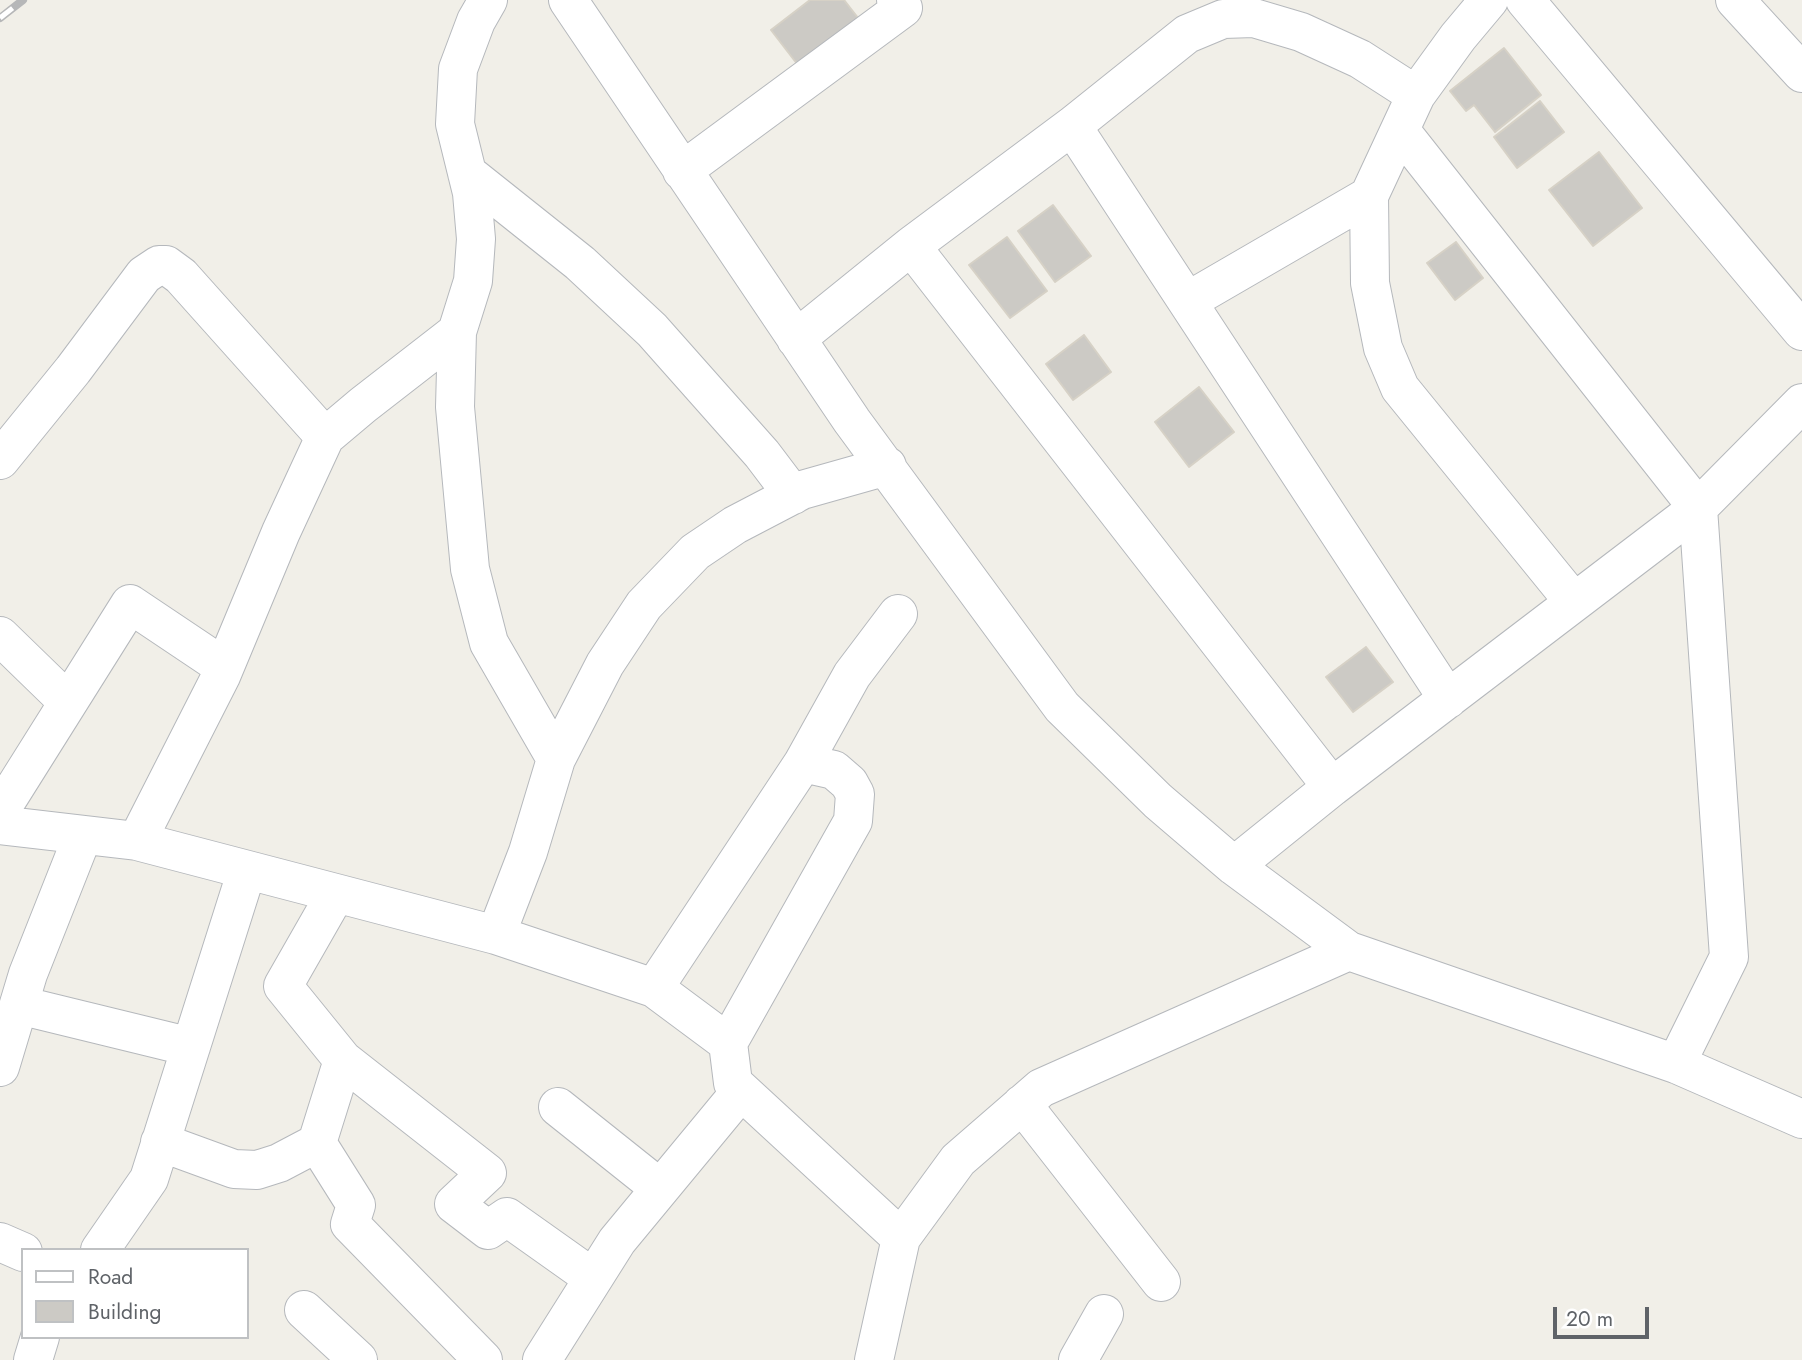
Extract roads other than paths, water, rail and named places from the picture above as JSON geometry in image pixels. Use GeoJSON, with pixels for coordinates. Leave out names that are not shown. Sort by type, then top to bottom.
{"type":"FeatureCollection","features":[{"type":"Feature","properties":{"kind":"street"},"geometry":{"type":"LineString","coordinates":[[488,0],[476,21],[458,69],[455,124],[472,194],[476,239],[473,281],[457,332],[455,407],[470,569],[489,643],[556,759]]}},
{"type":"Feature","properties":{"kind":"street"},"geometry":{"type":"LineString","coordinates":[[568,0],[852,421],[1062,707],[1158,801],[1234,866],[1349,951],[1676,1064],[1802,1119]]}},
{"type":"Feature","properties":{"kind":"street"},"geometry":{"type":"LineString","coordinates":[[682,171],[902,8],[896,0]]}},
{"type":"Feature","properties":{"kind":"street"},"geometry":{"type":"LineString","coordinates":[[1489,0],[1416,95],[1369,196],[1370,283],[1383,348],[1400,388],[1574,603]]}},
{"type":"Feature","properties":{"kind":"street"},"geometry":{"type":"LineString","coordinates":[[1525,0],[1802,331]]}},
{"type":"Feature","properties":{"kind":"street"},"geometry":{"type":"LineString","coordinates":[[1735,0],[1802,73]]}},
{"type":"Feature","properties":{"kind":"street"},"geometry":{"type":"LineString","coordinates":[[796,339],[911,246],[1072,125],[1187,34],[1223,19],[1254,18],[1301,32],[1360,59],[1416,95]]}},
{"type":"Feature","properties":{"kind":"street"},"geometry":{"type":"LineString","coordinates":[[1072,125],[1448,699]]}},
{"type":"Feature","properties":{"kind":"street"},"geometry":{"type":"LineString","coordinates":[[1400,130],[1699,508],[1729,957],[1676,1064]]}},
{"type":"Feature","properties":{"kind":"street"},"geometry":{"type":"LineString","coordinates":[[467,173],[580,263],[652,330],[762,454],[793,495]]}},
{"type":"Feature","properties":{"kind":"street"},"geometry":{"type":"LineString","coordinates":[[1188,302],[1369,196]]}},
{"type":"Feature","properties":{"kind":"street"},"geometry":{"type":"LineString","coordinates":[[911,246],[1332,787]]}},
{"type":"Feature","properties":{"kind":"street"},"geometry":{"type":"LineString","coordinates":[[0,460],[73,370],[144,275],[159,265],[166,265],[181,276],[325,438]]}},
{"type":"Feature","properties":{"kind":"street"},"geometry":{"type":"LineString","coordinates":[[138,841],[224,667],[281,532],[325,438],[457,332]]}},
{"type":"Feature","properties":{"kind":"street"},"geometry":{"type":"LineString","coordinates":[[1234,866],[1332,787],[1699,508],[1802,403]]}},
{"type":"Feature","properties":{"kind":"street"},"geometry":{"type":"LineString","coordinates":[[496,935],[528,852],[556,759],[604,664],[644,605],[695,552],[735,525],[793,495],[887,466]]}},
{"type":"Feature","properties":{"kind":"street"},"geometry":{"type":"LineString","coordinates":[[0,811],[130,604],[224,667]]}},
{"type":"Feature","properties":{"kind":"street"},"geometry":{"type":"LineString","coordinates":[[654,988],[803,763],[852,676],[898,614]]}},
{"type":"Feature","properties":{"kind":"street"},"geometry":{"type":"LineString","coordinates":[[0,635],[68,702]]}},
{"type":"Feature","properties":{"kind":"street"},"geometry":{"type":"LineString","coordinates":[[803,763],[834,770],[849,783],[855,794],[853,821],[728,1043],[733,1083],[901,1238]]}},
{"type":"Feature","properties":{"kind":"street"},"geometry":{"type":"LineString","coordinates":[[0,824],[138,841],[335,895],[496,935],[654,988],[728,1043]]}},
{"type":"Feature","properties":{"kind":"street"},"geometry":{"type":"LineString","coordinates":[[0,1067],[28,974],[83,835]]}},
{"type":"Feature","properties":{"kind":"street"},"geometry":{"type":"LineString","coordinates":[[101,1248],[149,1179],[247,870]]}},
{"type":"Feature","properties":{"kind":"street"},"geometry":{"type":"LineString","coordinates":[[335,895],[283,986],[343,1060],[487,1173],[454,1204],[488,1230],[507,1217],[593,1278]]}},
{"type":"Feature","properties":{"kind":"street"},"geometry":{"type":"LineString","coordinates":[[874,1360],[901,1238],[958,1160],[1041,1087],[1349,951]]}},
{"type":"Feature","properties":{"kind":"street"},"geometry":{"type":"LineString","coordinates":[[19,1005],[191,1047]]}},
{"type":"Feature","properties":{"kind":"street"},"geometry":{"type":"LineString","coordinates":[[160,1142],[234,1169],[257,1170],[279,1163],[317,1143],[343,1060]]}},
{"type":"Feature","properties":{"kind":"street"},"geometry":{"type":"LineString","coordinates":[[542,1360],[617,1241],[741,1091]]}},
{"type":"Feature","properties":{"kind":"street"},"geometry":{"type":"LineString","coordinates":[[1022,1104],[1161,1282]]}},
{"type":"Feature","properties":{"kind":"street"},"geometry":{"type":"LineString","coordinates":[[558,1107],[647,1178],[659,1191]]}},
{"type":"Feature","properties":{"kind":"street"},"geometry":{"type":"LineString","coordinates":[[317,1143],[356,1205],[350,1224],[483,1360]]}},
{"type":"Feature","properties":{"kind":"street"},"geometry":{"type":"LineString","coordinates":[[0,1242],[21,1251]]}},
{"type":"Feature","properties":{"kind":"street"},"geometry":{"type":"LineString","coordinates":[[304,1310],[358,1360]]}},
{"type":"Feature","properties":{"kind":"street"},"geometry":{"type":"LineString","coordinates":[[1078,1360],[1104,1314]]}},
{"type":"Feature","properties":{"kind":"street"},"geometry":{"type":"LineString","coordinates":[[33,1360],[39,1339]]}},
{"type":"Feature","properties":{"kind":"railway"},"geometry":{"type":"LineString","coordinates":[[0,18],[23,0]]}}]}
